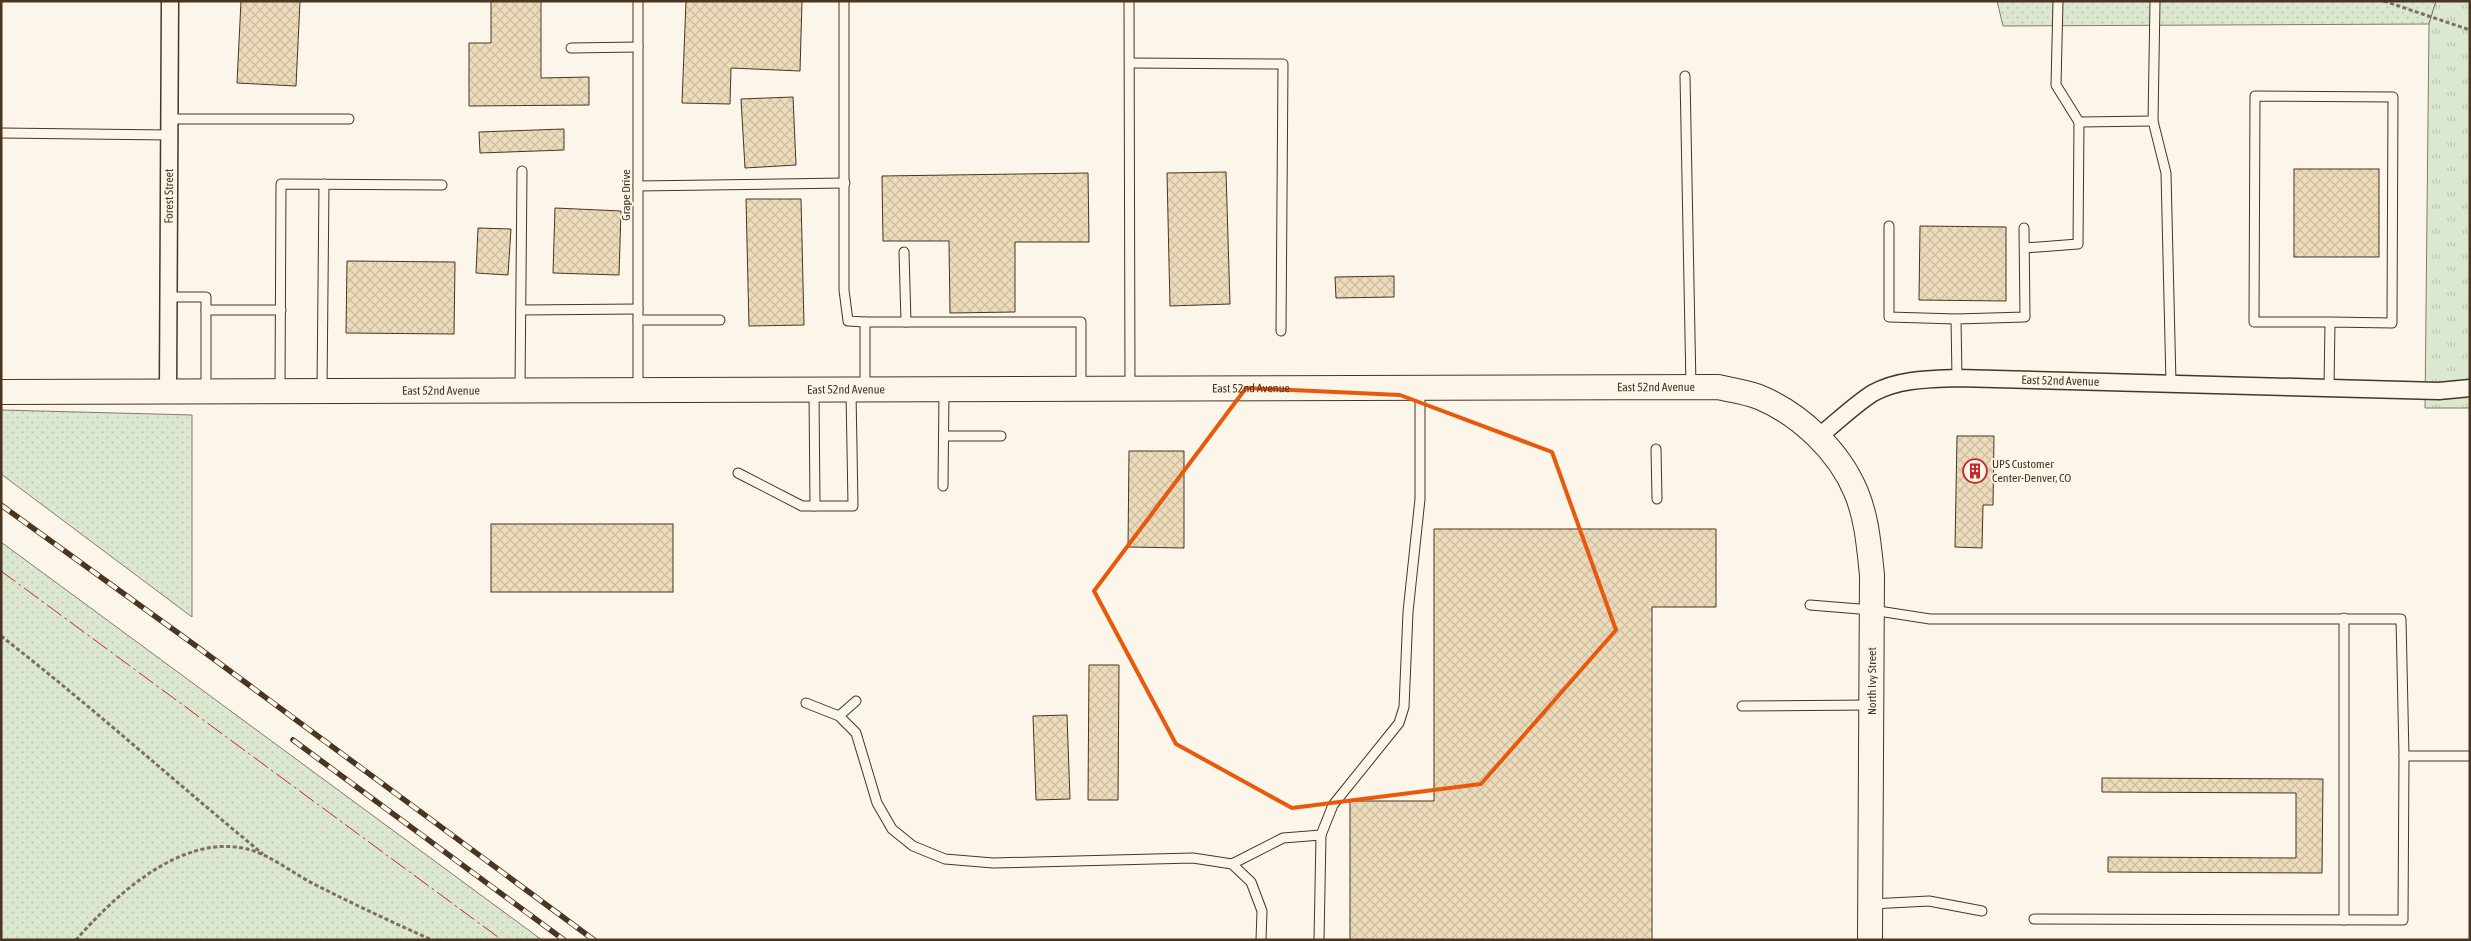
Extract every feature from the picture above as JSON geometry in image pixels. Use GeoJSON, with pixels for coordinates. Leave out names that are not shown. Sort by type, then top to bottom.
{"type":"FeatureCollection","features":[{"type":"Feature","properties":{"kind":"street","name":"Forest Street"},"geometry":{"type":"LineString","coordinates":[[168,391],[170,1]]}},
{"type":"Feature","properties":{"kind":"street","name":"East 52nd Avenue"},"geometry":{"type":"LineString","coordinates":[[1,392],[1718,387],[1758,397],[1789,413],[1818,437],[1873,394],[1892,385],[1915,380],[1957,378],[2439,391],[2470,388]]}},
{"type":"Feature","properties":{"kind":"street","name":"North Ivy Street"},"geometry":{"type":"LineString","coordinates":[[1818,437],[1841,465],[1856,492],[1868,532],[1872,575],[1870,940]]}},
{"type":"Feature","properties":{"kind":"lane","name":"Grape Drive"},"geometry":{"type":"LineString","coordinates":[[638,1],[638,390]]}},
{"type":"Feature","properties":{"kind":"lane"},"geometry":{"type":"LineString","coordinates":[[844,1],[844,290],[848,321],[1081,322],[1081,388]]}},
{"type":"Feature","properties":{"kind":"lane"},"geometry":{"type":"LineString","coordinates":[[1130,1],[1130,388]]}},
{"type":"Feature","properties":{"kind":"lane"},"geometry":{"type":"LineString","coordinates":[[2025,248],[2078,244],[2079,122],[2056,85],[2058,1]]}},
{"type":"Feature","properties":{"kind":"lane"},"geometry":{"type":"LineString","coordinates":[[2155,1],[2153,121],[2166,173],[2171,383]]}},
{"type":"Feature","properties":{"kind":"lane"},"geometry":{"type":"LineString","coordinates":[[571,48],[638,47]]}},
{"type":"Feature","properties":{"kind":"lane"},"geometry":{"type":"LineString","coordinates":[[1130,63],[1283,64],[1281,331]]}},
{"type":"Feature","properties":{"kind":"lane"},"geometry":{"type":"LineString","coordinates":[[1685,76],[1691,387]]}},
{"type":"Feature","properties":{"kind":"lane"},"geometry":{"type":"LineString","coordinates":[[2256,96],[2393,97],[2392,323],[2330,322],[2254,322],[2256,96]]}},
{"type":"Feature","properties":{"kind":"lane"},"geometry":{"type":"LineString","coordinates":[[1,133],[349,119]]}},
{"type":"Feature","properties":{"kind":"lane"},"geometry":{"type":"LineString","coordinates":[[2079,122],[2153,121]]}},
{"type":"Feature","properties":{"kind":"lane"},"geometry":{"type":"LineString","coordinates":[[520,390],[522,171]]}},
{"type":"Feature","properties":{"kind":"lane"},"geometry":{"type":"LineString","coordinates":[[638,186],[844,183]]}},
{"type":"Feature","properties":{"kind":"lane"},"geometry":{"type":"LineString","coordinates":[[280,391],[281,184],[442,185]]}},
{"type":"Feature","properties":{"kind":"lane"},"geometry":{"type":"LineString","coordinates":[[322,391],[324,184]]}},
{"type":"Feature","properties":{"kind":"lane"},"geometry":{"type":"LineString","coordinates":[[1889,226],[1889,317],[1956,319],[2025,318],[2024,228]]}},
{"type":"Feature","properties":{"kind":"lane"},"geometry":{"type":"LineString","coordinates":[[904,252],[906,322]]}},
{"type":"Feature","properties":{"kind":"lane"},"geometry":{"type":"LineString","coordinates":[[168,297],[206,297],[206,391]]}},
{"type":"Feature","properties":{"kind":"lane"},"geometry":{"type":"LineString","coordinates":[[206,310],[281,310]]}},
{"type":"Feature","properties":{"kind":"lane"},"geometry":{"type":"LineString","coordinates":[[521,310],[638,310]]}},
{"type":"Feature","properties":{"kind":"lane"},"geometry":{"type":"LineString","coordinates":[[1956,319],[1957,378]]}},
{"type":"Feature","properties":{"kind":"lane"},"geometry":{"type":"LineString","coordinates":[[638,320],[720,320]]}},
{"type":"Feature","properties":{"kind":"lane"},"geometry":{"type":"LineString","coordinates":[[738,473],[802,506],[853,506],[858,389],[865,322]]}},
{"type":"Feature","properties":{"kind":"lane"},"geometry":{"type":"LineString","coordinates":[[2329,388],[2330,322]]}},
{"type":"Feature","properties":{"kind":"lane"},"geometry":{"type":"LineString","coordinates":[[943,486],[944,388]]}},
{"type":"Feature","properties":{"kind":"lane"},"geometry":{"type":"LineString","coordinates":[[1320,940],[1321,835],[1333,805],[1399,722],[1404,707],[1408,612],[1420,500],[1420,388]]}},
{"type":"Feature","properties":{"kind":"lane"},"geometry":{"type":"LineString","coordinates":[[814,389],[816,506]]}},
{"type":"Feature","properties":{"kind":"lane"},"geometry":{"type":"LineString","coordinates":[[944,436],[1001,436]]}},
{"type":"Feature","properties":{"kind":"lane"},"geometry":{"type":"LineString","coordinates":[[1656,449],[1657,498]]}},
{"type":"Feature","properties":{"kind":"lane"},"geometry":{"type":"LineString","coordinates":[[1810,606],[1872,610],[1930,619],[2401,619],[2404,756],[2403,920],[2034,919]]}},
{"type":"Feature","properties":{"kind":"lane"},"geometry":{"type":"LineString","coordinates":[[2344,618],[2344,920]]}},
{"type":"Feature","properties":{"kind":"lane"},"geometry":{"type":"LineString","coordinates":[[839,716],[856,701]]}},
{"type":"Feature","properties":{"kind":"lane"},"geometry":{"type":"LineString","coordinates":[[806,703],[839,716],[856,733],[877,803],[892,828],[913,846],[945,859],[993,863],[1060,863],[1193,858],[1232,864],[1252,882],[1262,911],[1260,940]]}},
{"type":"Feature","properties":{"kind":"lane"},"geometry":{"type":"LineString","coordinates":[[1742,706],[1871,705]]}},
{"type":"Feature","properties":{"kind":"lane"},"geometry":{"type":"LineString","coordinates":[[2404,756],[2470,756]]}},
{"type":"Feature","properties":{"kind":"lane"},"geometry":{"type":"LineString","coordinates":[[1232,864],[1283,838],[1321,835]]}},
{"type":"Feature","properties":{"kind":"lane"},"geometry":{"type":"LineString","coordinates":[[1870,904],[1929,901],[1982,911]]}},
{"type":"Feature","properties":{"kind":"path"},"geometry":{"type":"LineString","coordinates":[[2384,1],[2470,30]]}},
{"type":"Feature","properties":{"kind":"path"},"geometry":{"type":"LineString","coordinates":[[1,636],[49,674],[199,803],[266,856],[316,885],[432,940]]}},
{"type":"Feature","properties":{"kind":"path"},"geometry":{"type":"LineString","coordinates":[[76,940],[109,904],[173,859],[207,848],[228,847],[246,849],[266,856]]}},
{"type":"Feature","properties":{"kind":"highlighted area"},"geometry":{"type":"Polygon","coordinates":[[[1246,388],[1400,395],[1552,452],[1616,630],[1481,784],[1292,808],[1176,744],[1094,591],[1246,388]]]}},
{"type":"Feature","properties":{"kind":"green space"},"geometry":{"type":"Polygon","coordinates":[[[1997,1],[2436,1],[2429,24],[2003,26],[1997,1]]]}},
{"type":"Feature","properties":{"kind":"green space"},"geometry":{"type":"Polygon","coordinates":[[[2436,1],[2470,1],[2470,408],[2425,408],[2429,24],[2436,1]]]}},
{"type":"Feature","properties":{"kind":"green space"},"geometry":{"type":"Polygon","coordinates":[[[1,410],[192,415],[192,617],[1,474],[1,410]]]}},
{"type":"Feature","properties":{"kind":"green space"},"geometry":{"type":"Polygon","coordinates":[[[1,542],[542,940],[1,940],[1,542]]]}},
{"type":"Feature","properties":{"kind":"building"},"geometry":{"type":"Polygon","coordinates":[[[241,1],[300,1],[296,86],[237,83],[241,1]]]}},
{"type":"Feature","properties":{"kind":"building"},"geometry":{"type":"Polygon","coordinates":[[[491,1],[541,1],[541,78],[589,77],[589,105],[469,106],[469,43],[491,43],[491,1]]]}},
{"type":"Feature","properties":{"kind":"building"},"geometry":{"type":"Polygon","coordinates":[[[686,1],[802,1],[800,71],[731,68],[730,104],[682,103],[686,1]]]}},
{"type":"Feature","properties":{"kind":"building"},"geometry":{"type":"Polygon","coordinates":[[[793,97],[796,165],[745,168],[741,99],[793,97]]]}},
{"type":"Feature","properties":{"kind":"building"},"geometry":{"type":"Polygon","coordinates":[[[564,129],[564,150],[480,153],[479,132],[564,129]]]}},
{"type":"Feature","properties":{"kind":"building"},"geometry":{"type":"Polygon","coordinates":[[[2294,169],[2379,169],[2379,257],[2294,257],[2294,169]]]}},
{"type":"Feature","properties":{"kind":"building"},"geometry":{"type":"Polygon","coordinates":[[[1226,172],[1230,304],[1170,306],[1167,173],[1226,172]]]}},
{"type":"Feature","properties":{"kind":"building"},"geometry":{"type":"Polygon","coordinates":[[[1088,173],[1089,242],[1015,242],[1015,312],[950,313],[949,241],[883,241],[882,176],[1088,173]]]}},
{"type":"Feature","properties":{"kind":"building"},"geometry":{"type":"Polygon","coordinates":[[[746,199],[801,199],[804,325],[749,326],[746,199]]]}},
{"type":"Feature","properties":{"kind":"building"},"geometry":{"type":"Polygon","coordinates":[[[555,208],[621,211],[619,275],[553,273],[555,208]]]}},
{"type":"Feature","properties":{"kind":"building"},"geometry":{"type":"Polygon","coordinates":[[[1920,226],[2006,227],[2006,301],[1919,300],[1920,226]]]}},
{"type":"Feature","properties":{"kind":"building"},"geometry":{"type":"Polygon","coordinates":[[[478,228],[511,229],[508,275],[476,273],[478,228]]]}},
{"type":"Feature","properties":{"kind":"building"},"geometry":{"type":"Polygon","coordinates":[[[347,261],[455,262],[454,334],[346,333],[347,261]]]}},
{"type":"Feature","properties":{"kind":"building"},"geometry":{"type":"Polygon","coordinates":[[[1394,276],[1394,297],[1336,298],[1335,277],[1394,276]]]}},
{"type":"Feature","properties":{"kind":"building","name":"UPS Customer Center-Denver, CO"},"geometry":{"type":"Polygon","coordinates":[[[1957,436],[1994,436],[1993,505],[1983,505],[1982,548],[1955,547],[1957,436]]]}},
{"type":"Feature","properties":{"kind":"building"},"geometry":{"type":"Polygon","coordinates":[[[1129,451],[1184,451],[1184,548],[1128,547],[1129,451]]]}},
{"type":"Feature","properties":{"kind":"building"},"geometry":{"type":"Polygon","coordinates":[[[491,524],[673,524],[673,592],[491,592],[491,524]]]}},
{"type":"Feature","properties":{"kind":"building"},"geometry":{"type":"Polygon","coordinates":[[[1434,529],[1716,529],[1716,607],[1652,607],[1652,940],[1350,940],[1350,801],[1434,801],[1434,529]]]}},
{"type":"Feature","properties":{"kind":"building"},"geometry":{"type":"Polygon","coordinates":[[[1089,665],[1119,665],[1118,800],[1088,800],[1089,665]]]}},
{"type":"Feature","properties":{"kind":"building"},"geometry":{"type":"Polygon","coordinates":[[[1067,715],[1070,799],[1036,800],[1033,716],[1067,715]]]}},
{"type":"Feature","properties":{"kind":"building"},"geometry":{"type":"Polygon","coordinates":[[[2102,778],[2323,779],[2322,873],[2108,872],[2108,857],[2296,858],[2296,793],[2102,792],[2102,778]]]}},
{"type":"Feature","properties":{"kind":"railway"},"geometry":{"type":"LineString","coordinates":[[1,505],[192,643],[594,940]]}},
{"type":"Feature","properties":{"kind":"railway"},"geometry":{"type":"LineString","coordinates":[[293,740],[564,940]]}},
{"type":"Feature","properties":{"kind":"power"},"geometry":{"type":"LineString","coordinates":[[1,571],[502,940]]}},
{"type":"Feature","properties":{"kind":"place","name":"UPS Customer Center-Denver, CO"},"geometry":{"type":"Point","coordinates":[1975,471]}}]}
